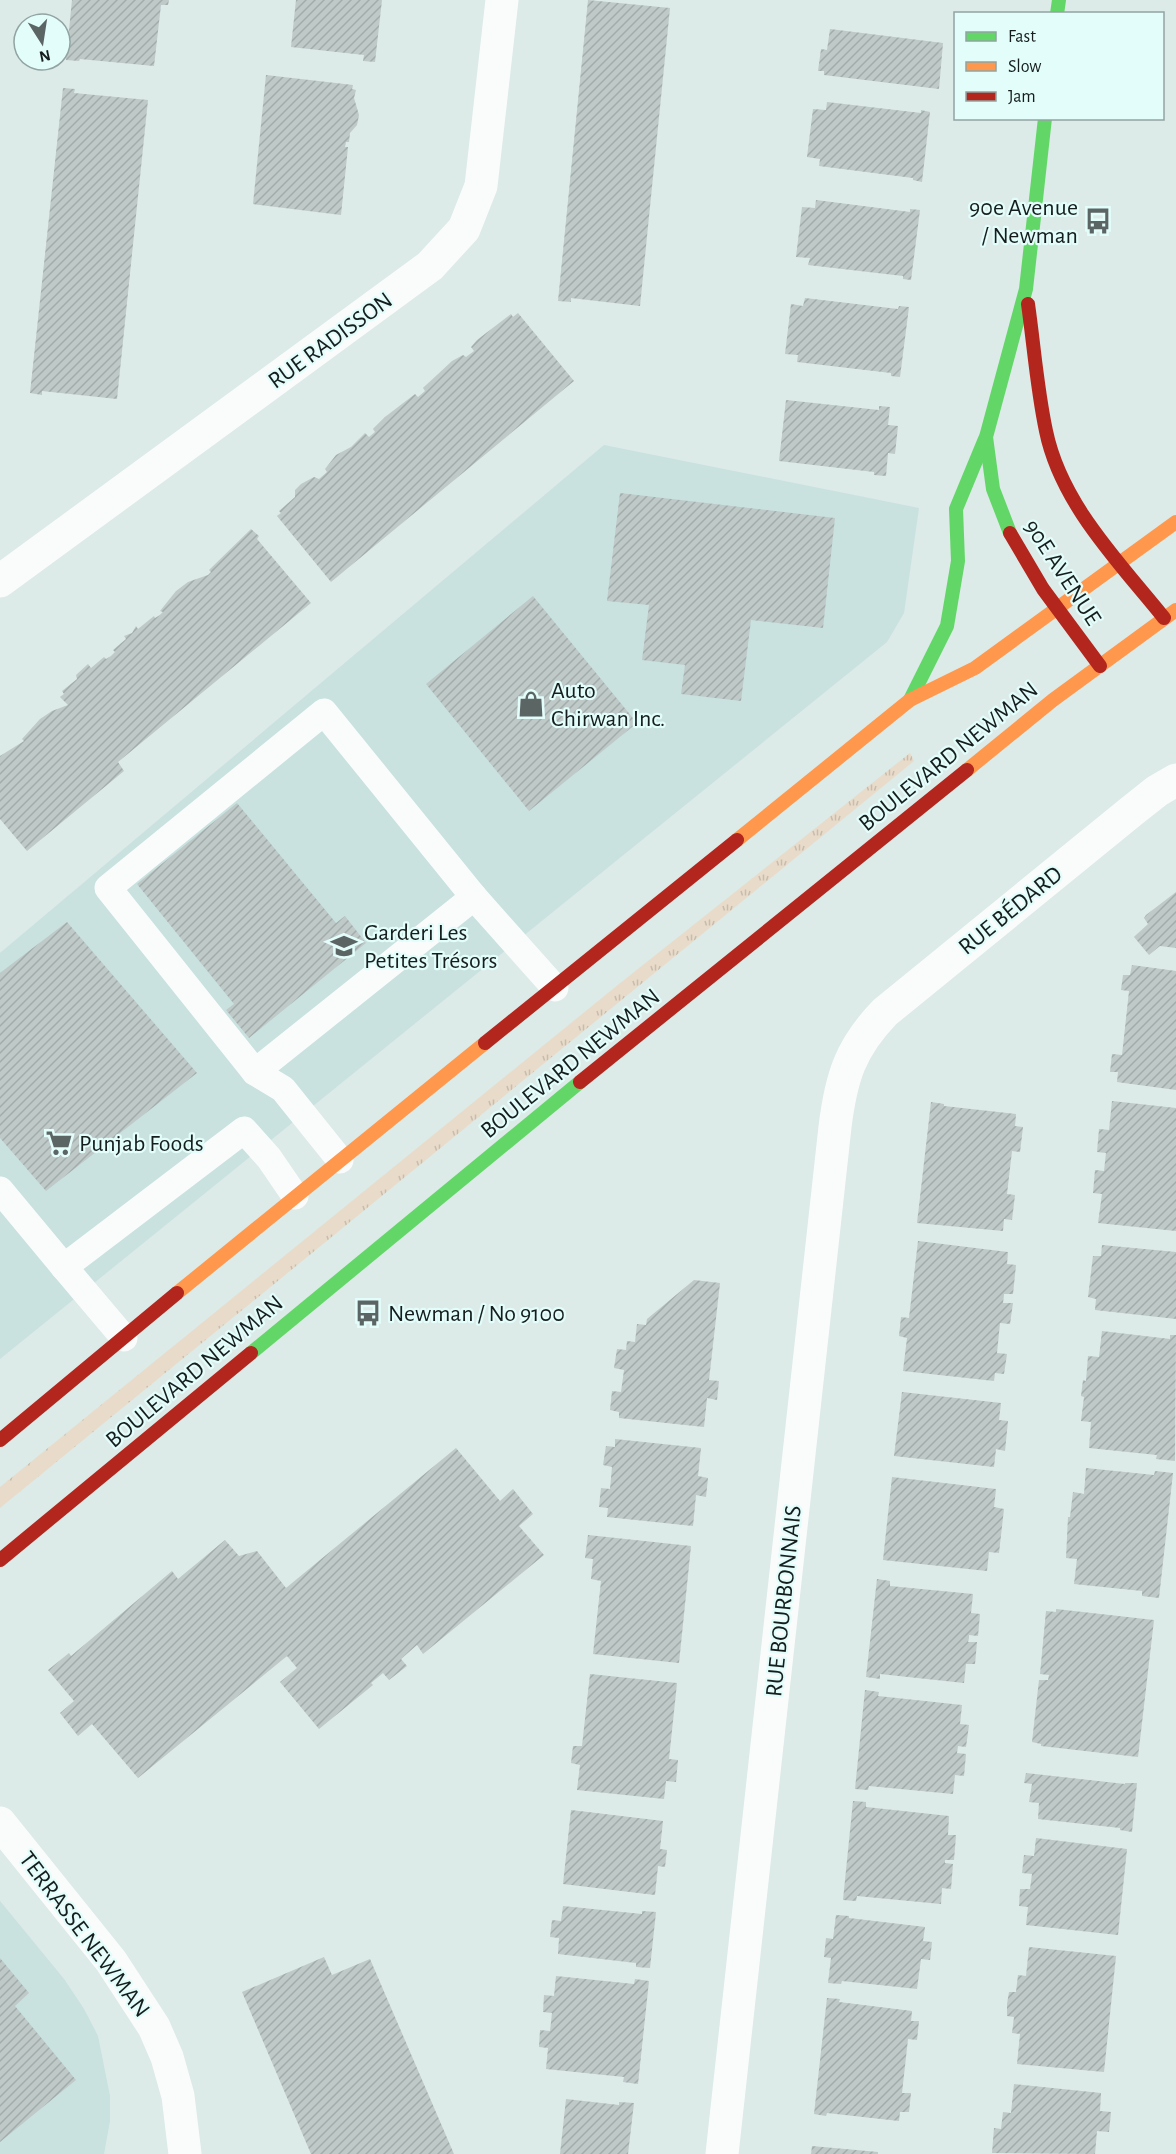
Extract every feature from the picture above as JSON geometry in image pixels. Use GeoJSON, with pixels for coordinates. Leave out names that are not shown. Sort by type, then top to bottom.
{"type":"FeatureCollection","features":[{"type":"Feature","properties":{"kind":"main road","name":"90E AVENUE"},"geometry":{"type":"LineString","coordinates":[[1045,120],[1026,289],[986,437],[991,481],[1007,530],[1023,559],[1100,666]]}},
{"type":"Feature","properties":{"kind":"main road","name":"90E AVENUE"},"geometry":{"type":"LineString","coordinates":[[1026,289],[1046,432],[1063,480],[1092,528],[1120,562],[1170,614]]}},
{"type":"Feature","properties":{"kind":"main road"},"geometry":{"type":"LineString","coordinates":[[910,700],[947,626],[958,561],[956,509],[986,437]]}},
{"type":"Feature","properties":{"kind":"main road","name":"BOULEVARD NEWMAN"},"geometry":{"type":"LineString","coordinates":[[0,1440],[295,1196],[910,700],[975,668],[1176,522]]}},
{"type":"Feature","properties":{"kind":"main road","name":"BOULEVARD NEWMAN"},"geometry":{"type":"LineString","coordinates":[[0,1560],[570,1091],[1053,700],[1170,614]]}},
{"type":"Feature","properties":{"kind":"street","name":"RUE RADISSON"},"geometry":{"type":"LineString","coordinates":[[0,581],[430,266],[464,229],[480,186],[502,0]]}},
{"type":"Feature","properties":{"kind":"street","name":"RUE BÉDARD"},"geometry":{"type":"LineString","coordinates":[[855,1051],[866,1032],[885,1012],[1133,810],[1157,791],[1176,780]]}},
{"type":"Feature","properties":{"kind":"street","name":"RUE BOURBONNAIS"},"geometry":{"type":"LineString","coordinates":[[722,2154],[835,1127],[842,1082],[855,1051]]}},
{"type":"Feature","properties":{"kind":"street","name":"TERRASSE NEWMAN"},"geometry":{"type":"LineString","coordinates":[[0,1823],[111,1961],[154,2027],[167,2058],[178,2096],[185,2154]]}},
{"type":"Feature","properties":{"kind":"lane"},"geometry":{"type":"LineString","coordinates":[[340,1160],[283,1089],[255,1072],[108,888],[324,712],[474,897],[555,988]]}},
{"type":"Feature","properties":{"kind":"lane"},"geometry":{"type":"LineString","coordinates":[[255,1072],[474,897]]}},
{"type":"Feature","properties":{"kind":"lane"},"geometry":{"type":"LineString","coordinates":[[64,1267],[244,1130],[269,1158],[295,1196]]}},
{"type":"Feature","properties":{"kind":"lane"},"geometry":{"type":"LineString","coordinates":[[0,1190],[124,1338]]}},
{"type":"Feature","properties":{"kind":"shaded area"},"geometry":{"type":"Polygon","coordinates":[[[604,445],[919,508],[904,613],[887,642],[0,1359],[0,953],[604,445]]]}},
{"type":"Feature","properties":{"kind":"shaded area"},"geometry":{"type":"Polygon","coordinates":[[[0,1901],[64,1979],[84,2009],[98,2036],[110,2096],[110,2121],[104,2154],[0,2154],[0,1901]]]}},
{"type":"Feature","properties":{"kind":"green space"},"geometry":{"type":"Polygon","coordinates":[[[910,753],[914,761],[0,1508],[0,1487],[619,984],[910,753]]]}},
{"type":"Feature","properties":{"kind":"building"},"geometry":{"type":"Polygon","coordinates":[[[72,0],[169,0],[168,5],[161,5],[154,66],[80,59],[72,60],[72,0]]]}},
{"type":"Feature","properties":{"kind":"building"},"geometry":{"type":"Polygon","coordinates":[[[296,0],[382,0],[375,62],[363,61],[364,55],[291,47],[296,0]]]}},
{"type":"Feature","properties":{"kind":"building"},"geometry":{"type":"Polygon","coordinates":[[[588,0],[670,8],[640,306],[571,298],[571,302],[558,301],[588,0]]]}},
{"type":"Feature","properties":{"kind":"building"},"geometry":{"type":"Polygon","coordinates":[[[830,29],[943,43],[939,89],[824,75],[824,71],[818,71],[821,49],[827,50],[830,29]]]}},
{"type":"Feature","properties":{"kind":"building"},"geometry":{"type":"Polygon","coordinates":[[[266,75],[353,85],[352,89],[356,90],[354,98],[359,115],[357,125],[350,133],[349,142],[346,142],[345,147],[348,147],[341,215],[253,204],[266,75]]]}},
{"type":"Feature","properties":{"kind":"building"},"geometry":{"type":"Polygon","coordinates":[[[63,88],[75,89],[74,93],[148,100],[117,399],[42,391],[42,395],[30,393],[63,88]]]}},
{"type":"Feature","properties":{"kind":"building"},"geometry":{"type":"Polygon","coordinates":[[[827,102],[921,113],[921,110],[930,112],[922,182],[913,180],[913,178],[819,166],[820,159],[807,157],[813,109],[826,110],[827,102]]]}},
{"type":"Feature","properties":{"kind":"building"},"geometry":{"type":"Polygon","coordinates":[[[816,200],[910,212],[910,209],[920,210],[911,280],[903,279],[903,276],[808,265],[810,258],[796,257],[802,207],[815,208],[816,200]]]}},
{"type":"Feature","properties":{"kind":"building"},"geometry":{"type":"Polygon","coordinates":[[[805,298],[898,309],[899,306],[909,307],[900,377],[891,376],[891,373],[797,362],[798,355],[785,354],[791,304],[803,306],[805,298]]]}},
{"type":"Feature","properties":{"kind":"building"},"geometry":{"type":"Polygon","coordinates":[[[518,313],[574,381],[331,582],[277,516],[281,513],[279,511],[295,497],[295,490],[301,484],[314,477],[319,479],[327,472],[325,469],[336,455],[351,447],[365,433],[369,437],[375,432],[373,429],[385,417],[415,394],[418,397],[425,391],[423,388],[452,361],[463,355],[466,357],[474,351],[471,347],[477,340],[511,314],[513,317],[518,313]]]}},
{"type":"Feature","properties":{"kind":"building"},"geometry":{"type":"Polygon","coordinates":[[[786,400],[879,410],[879,406],[890,407],[888,425],[898,426],[895,454],[888,453],[886,476],[874,475],[874,472],[779,461],[786,400]]]}},
{"type":"Feature","properties":{"kind":"building"},"geometry":{"type":"Polygon","coordinates":[[[620,493],[835,518],[823,628],[751,620],[741,701],[681,694],[685,665],[642,660],[649,605],[607,601],[620,493]]]}},
{"type":"Feature","properties":{"kind":"building"},"geometry":{"type":"Polygon","coordinates":[[[251,529],[259,536],[257,539],[311,603],[118,762],[124,771],[27,851],[0,819],[0,756],[24,741],[22,739],[40,719],[68,705],[60,697],[64,694],[62,691],[77,679],[76,675],[88,664],[91,668],[104,657],[106,659],[111,656],[115,652],[113,650],[126,639],[124,636],[132,633],[136,626],[138,629],[154,616],[155,618],[160,615],[163,612],[160,611],[176,591],[188,582],[208,575],[211,572],[209,570],[251,529]]]}},
{"type":"Feature","properties":{"kind":"building","name":"Auto Chirwan Inc."},"geometry":{"type":"Polygon","coordinates":[[[533,596],[637,723],[529,811],[426,684],[533,596]]]}},
{"type":"Feature","properties":{"kind":"building"},"geometry":{"type":"Polygon","coordinates":[[[237,803],[336,923],[345,916],[366,943],[249,1038],[226,1010],[234,1004],[137,884],[237,803]]]}},
{"type":"Feature","properties":{"kind":"building"},"geometry":{"type":"Polygon","coordinates":[[[1176,892],[1176,948],[1160,946],[1149,955],[1134,937],[1148,924],[1144,918],[1146,915],[1176,892]]]}},
{"type":"Feature","properties":{"kind":"building"},"geometry":{"type":"Polygon","coordinates":[[[67,922],[197,1073],[46,1191],[0,1138],[0,973],[67,922]]]}},
{"type":"Feature","properties":{"kind":"building"},"geometry":{"type":"Polygon","coordinates":[[[1132,965],[1176,971],[1176,1090],[1117,1082],[1118,1072],[1110,1072],[1112,1054],[1122,1055],[1129,991],[1121,990],[1123,975],[1130,975],[1132,965]]]}},
{"type":"Feature","properties":{"kind":"building"},"geometry":{"type":"Polygon","coordinates":[[[1112,1101],[1176,1108],[1176,1231],[1098,1223],[1102,1194],[1093,1193],[1095,1170],[1104,1171],[1106,1153],[1097,1152],[1099,1129],[1109,1130],[1112,1101]]]}},
{"type":"Feature","properties":{"kind":"building"},"geometry":{"type":"Polygon","coordinates":[[[931,1102],[944,1104],[944,1106],[1016,1114],[1015,1126],[1023,1127],[1020,1152],[1012,1151],[1007,1194],[1015,1195],[1012,1220],[1004,1219],[1003,1231],[917,1223],[931,1102]]]}},
{"type":"Feature","properties":{"kind":"building"},"geometry":{"type":"Polygon","coordinates":[[[918,1241],[1008,1252],[1007,1264],[1016,1265],[1013,1294],[1004,1294],[1003,1303],[1013,1303],[1010,1324],[1000,1323],[997,1353],[1007,1354],[1004,1374],[995,1373],[994,1381],[903,1371],[907,1338],[899,1336],[901,1317],[909,1318],[918,1241]]]}},
{"type":"Feature","properties":{"kind":"building"},"geometry":{"type":"Polygon","coordinates":[[[1102,1245],[1176,1252],[1176,1319],[1095,1310],[1096,1299],[1088,1297],[1093,1256],[1101,1256],[1102,1245]]]}},
{"type":"Feature","properties":{"kind":"building"},"geometry":{"type":"Polygon","coordinates":[[[694,1280],[720,1283],[709,1380],[719,1381],[717,1400],[707,1398],[704,1427],[619,1418],[619,1412],[610,1410],[612,1391],[621,1392],[624,1370],[614,1368],[617,1349],[626,1350],[627,1341],[635,1342],[637,1324],[646,1325],[647,1319],[694,1280]]]}},
{"type":"Feature","properties":{"kind":"building"},"geometry":{"type":"Polygon","coordinates":[[[1102,1331],[1170,1339],[1170,1335],[1176,1335],[1175,1461],[1156,1459],[1157,1455],[1089,1448],[1091,1422],[1081,1421],[1084,1397],[1081,1396],[1083,1380],[1086,1381],[1088,1356],[1099,1357],[1102,1331]]]}},
{"type":"Feature","properties":{"kind":"building"},"geometry":{"type":"Polygon","coordinates":[[[902,1392],[1001,1403],[999,1420],[1008,1421],[1005,1451],[996,1449],[994,1467],[894,1456],[902,1392]]]}},
{"type":"Feature","properties":{"kind":"building"},"geometry":{"type":"Polygon","coordinates":[[[615,1439],[701,1448],[698,1476],[708,1478],[706,1497],[696,1495],[693,1526],[607,1517],[608,1508],[599,1507],[601,1488],[610,1489],[612,1467],[603,1465],[606,1446],[615,1447],[615,1439]]]}},
{"type":"Feature","properties":{"kind":"building"},"geometry":{"type":"Polygon","coordinates":[[[456,1448],[500,1501],[513,1489],[533,1514],[519,1526],[544,1555],[423,1654],[417,1645],[401,1659],[407,1666],[389,1680],[383,1673],[371,1683],[373,1685],[319,1729],[280,1682],[297,1668],[287,1656],[138,1778],[92,1724],[78,1736],[60,1713],[74,1701],[48,1670],[69,1653],[71,1656],[172,1571],[178,1579],[225,1540],[239,1556],[257,1551],[286,1588],[456,1448]]]}},
{"type":"Feature","properties":{"kind":"building"},"geometry":{"type":"Polygon","coordinates":[[[1086,1468],[1154,1475],[1155,1471],[1173,1473],[1159,1598],[1142,1596],[1142,1591],[1074,1584],[1077,1559],[1066,1558],[1068,1517],[1070,1517],[1073,1492],[1084,1494],[1086,1468]]]}},
{"type":"Feature","properties":{"kind":"building"},"geometry":{"type":"Polygon","coordinates":[[[892,1477],[996,1489],[994,1507],[1004,1509],[999,1553],[989,1552],[987,1571],[883,1560],[892,1477]]]}},
{"type":"Feature","properties":{"kind":"building"},"geometry":{"type":"Polygon","coordinates":[[[588,1535],[691,1546],[679,1663],[593,1654],[601,1581],[591,1579],[593,1559],[585,1558],[588,1535]]]}},
{"type":"Feature","properties":{"kind":"building"},"geometry":{"type":"Polygon","coordinates":[[[877,1579],[890,1581],[890,1586],[973,1594],[971,1613],[980,1614],[978,1636],[969,1635],[968,1642],[977,1642],[975,1664],[966,1664],[964,1683],[880,1674],[880,1679],[866,1677],[877,1579]]]}},
{"type":"Feature","properties":{"kind":"building"},"geometry":{"type":"Polygon","coordinates":[[[1056,1609],[1154,1620],[1138,1757],[1041,1746],[1041,1744],[1032,1742],[1039,1680],[1048,1680],[1049,1675],[1040,1674],[1046,1611],[1056,1612],[1056,1609]]]}},
{"type":"Feature","properties":{"kind":"building"},"geometry":{"type":"Polygon","coordinates":[[[590,1674],[677,1683],[669,1759],[678,1760],[676,1782],[666,1781],[664,1799],[577,1790],[580,1765],[571,1763],[573,1746],[582,1746],[590,1674]]]}},
{"type":"Feature","properties":{"kind":"building"},"geometry":{"type":"Polygon","coordinates":[[[865,1690],[879,1692],[878,1696],[962,1705],[960,1724],[969,1725],[966,1747],[958,1746],[957,1753],[966,1754],[964,1776],[955,1775],[953,1794],[869,1786],[868,1790],[855,1789],[865,1690]]]}},
{"type":"Feature","properties":{"kind":"building"},"geometry":{"type":"Polygon","coordinates":[[[1026,1773],[1125,1784],[1137,1783],[1132,1832],[1120,1830],[1120,1828],[1038,1819],[1039,1803],[1029,1802],[1032,1784],[1024,1783],[1026,1773]]]}},
{"type":"Feature","properties":{"kind":"building"},"geometry":{"type":"Polygon","coordinates":[[[853,1801],[866,1802],[866,1807],[949,1816],[948,1835],[956,1835],[954,1860],[945,1860],[945,1863],[953,1864],[951,1889],[942,1888],[941,1904],[857,1896],[856,1901],[843,1900],[853,1801]]]}},
{"type":"Feature","properties":{"kind":"building"},"geometry":{"type":"Polygon","coordinates":[[[571,1810],[663,1821],[660,1849],[667,1850],[665,1867],[658,1866],[655,1895],[563,1884],[571,1810]]]}},
{"type":"Feature","properties":{"kind":"building"},"geometry":{"type":"Polygon","coordinates":[[[1036,1838],[1127,1849],[1118,1935],[1026,1925],[1028,1907],[1019,1906],[1020,1889],[1030,1889],[1032,1874],[1022,1873],[1024,1855],[1034,1856],[1036,1838]]]}},
{"type":"Feature","properties":{"kind":"building"},"geometry":{"type":"Polygon","coordinates":[[[563,1906],[642,1914],[642,1911],[656,1912],[650,1968],[636,1967],[636,1963],[558,1954],[559,1938],[550,1937],[552,1920],[561,1921],[563,1906]]]}},
{"type":"Feature","properties":{"kind":"building"},"geometry":{"type":"Polygon","coordinates":[[[836,1915],[925,1927],[923,1941],[932,1942],[930,1960],[921,1959],[917,1989],[842,1981],[841,1984],[828,1983],[831,1958],[824,1957],[826,1938],[833,1939],[836,1915]]]}},
{"type":"Feature","properties":{"kind":"building"},"geometry":{"type":"Polygon","coordinates":[[[1029,1947],[1116,1956],[1104,2072],[1017,2064],[1020,2034],[1012,2033],[1014,2017],[1007,2016],[1007,2004],[1009,1992],[1016,1992],[1018,1975],[1026,1976],[1029,1947]]]}},
{"type":"Feature","properties":{"kind":"building"},"geometry":{"type":"Polygon","coordinates":[[[324,1957],[332,1975],[370,1959],[454,2154],[311,2154],[242,1992],[324,1957]]]}},
{"type":"Feature","properties":{"kind":"building"},"geometry":{"type":"Polygon","coordinates":[[[0,1958],[29,1993],[15,2006],[76,2080],[0,2142],[0,1958]]]}},
{"type":"Feature","properties":{"kind":"building"},"geometry":{"type":"Polygon","coordinates":[[[556,1976],[634,1984],[635,1979],[649,1981],[638,2084],[623,2082],[624,2077],[546,2069],[548,2048],[539,2047],[540,2030],[550,2031],[552,2013],[543,2012],[544,1995],[554,1996],[556,1976]]]}},
{"type":"Feature","properties":{"kind":"building"},"geometry":{"type":"Polygon","coordinates":[[[827,1998],[840,1999],[839,2002],[912,2011],[911,2021],[919,2021],[917,2040],[908,2039],[902,2093],[911,2093],[909,2112],[900,2112],[899,2121],[827,2113],[826,2116],[814,2114],[827,1998]]]}},
{"type":"Feature","properties":{"kind":"building"},"geometry":{"type":"Polygon","coordinates":[[[1014,2084],[1101,2093],[1100,2111],[1111,2112],[1109,2132],[1097,2131],[1095,2154],[992,2153],[994,2128],[1001,2129],[1003,2112],[1011,2113],[1014,2084]]]}},
{"type":"Feature","properties":{"kind":"building"},"geometry":{"type":"Polygon","coordinates":[[[566,2099],[619,2105],[619,2102],[634,2103],[628,2154],[560,2154],[566,2099]]]}},
{"type":"Feature","properties":{"kind":"building"},"geometry":{"type":"Polygon","coordinates":[[[812,2146],[878,2152],[878,2154],[811,2154],[812,2146]]]}},
{"type":"Feature","properties":{"kind":"traffic: fast"},"geometry":{"type":"LineString","coordinates":[[1057,12],[1059,0]]}},
{"type":"Feature","properties":{"kind":"traffic: fast"},"geometry":{"type":"LineString","coordinates":[[1010,533],[993,489],[986,437],[1026,289],[1045,120]]}},
{"type":"Feature","properties":{"kind":"traffic: fast"},"geometry":{"type":"LineString","coordinates":[[910,700],[947,626],[958,561],[956,509],[985,439]]}},
{"type":"Feature","properties":{"kind":"traffic: fast"},"geometry":{"type":"LineString","coordinates":[[251,1353],[580,1082]]}},
{"type":"Feature","properties":{"kind":"traffic: slow"},"geometry":{"type":"LineString","coordinates":[[737,840],[910,700],[975,668],[1176,522]]}},
{"type":"Feature","properties":{"kind":"traffic: slow"},"geometry":{"type":"LineString","coordinates":[[967,770],[1053,700],[1176,610]]}},
{"type":"Feature","properties":{"kind":"traffic: slow"},"geometry":{"type":"LineString","coordinates":[[177,1293],[485,1043]]}},
{"type":"Feature","properties":{"kind":"traffic: jam"},"geometry":{"type":"LineString","coordinates":[[1028,304],[1046,431],[1064,483],[1094,531],[1164,618]]}},
{"type":"Feature","properties":{"kind":"traffic: jam"},"geometry":{"type":"LineString","coordinates":[[1010,533],[1043,589],[1100,666]]}},
{"type":"Feature","properties":{"kind":"traffic: jam"},"geometry":{"type":"LineString","coordinates":[[580,1082],[967,770]]}},
{"type":"Feature","properties":{"kind":"traffic: jam"},"geometry":{"type":"LineString","coordinates":[[485,1043],[737,840]]}},
{"type":"Feature","properties":{"kind":"traffic: jam"},"geometry":{"type":"LineString","coordinates":[[0,1440],[177,1293]]}},
{"type":"Feature","properties":{"kind":"traffic: jam"},"geometry":{"type":"LineString","coordinates":[[0,1560],[251,1353]]}},
{"type":"Feature","properties":{"kind":"place","name":"90e Avenue / Newman"},"geometry":{"type":"Point","coordinates":[1098,221]}},
{"type":"Feature","properties":{"kind":"place","name":"Auto Chirwan Inc."},"geometry":{"type":"Point","coordinates":[531,704]}},
{"type":"Feature","properties":{"kind":"place","name":"Garderi Les Petites Trésors"},"geometry":{"type":"Point","coordinates":[344,946]}},
{"type":"Feature","properties":{"kind":"place","name":"Punjab Foods"},"geometry":{"type":"Point","coordinates":[59,1143]}},
{"type":"Feature","properties":{"kind":"place","name":"Newman / No 9100"},"geometry":{"type":"Point","coordinates":[368,1313]}}]}
